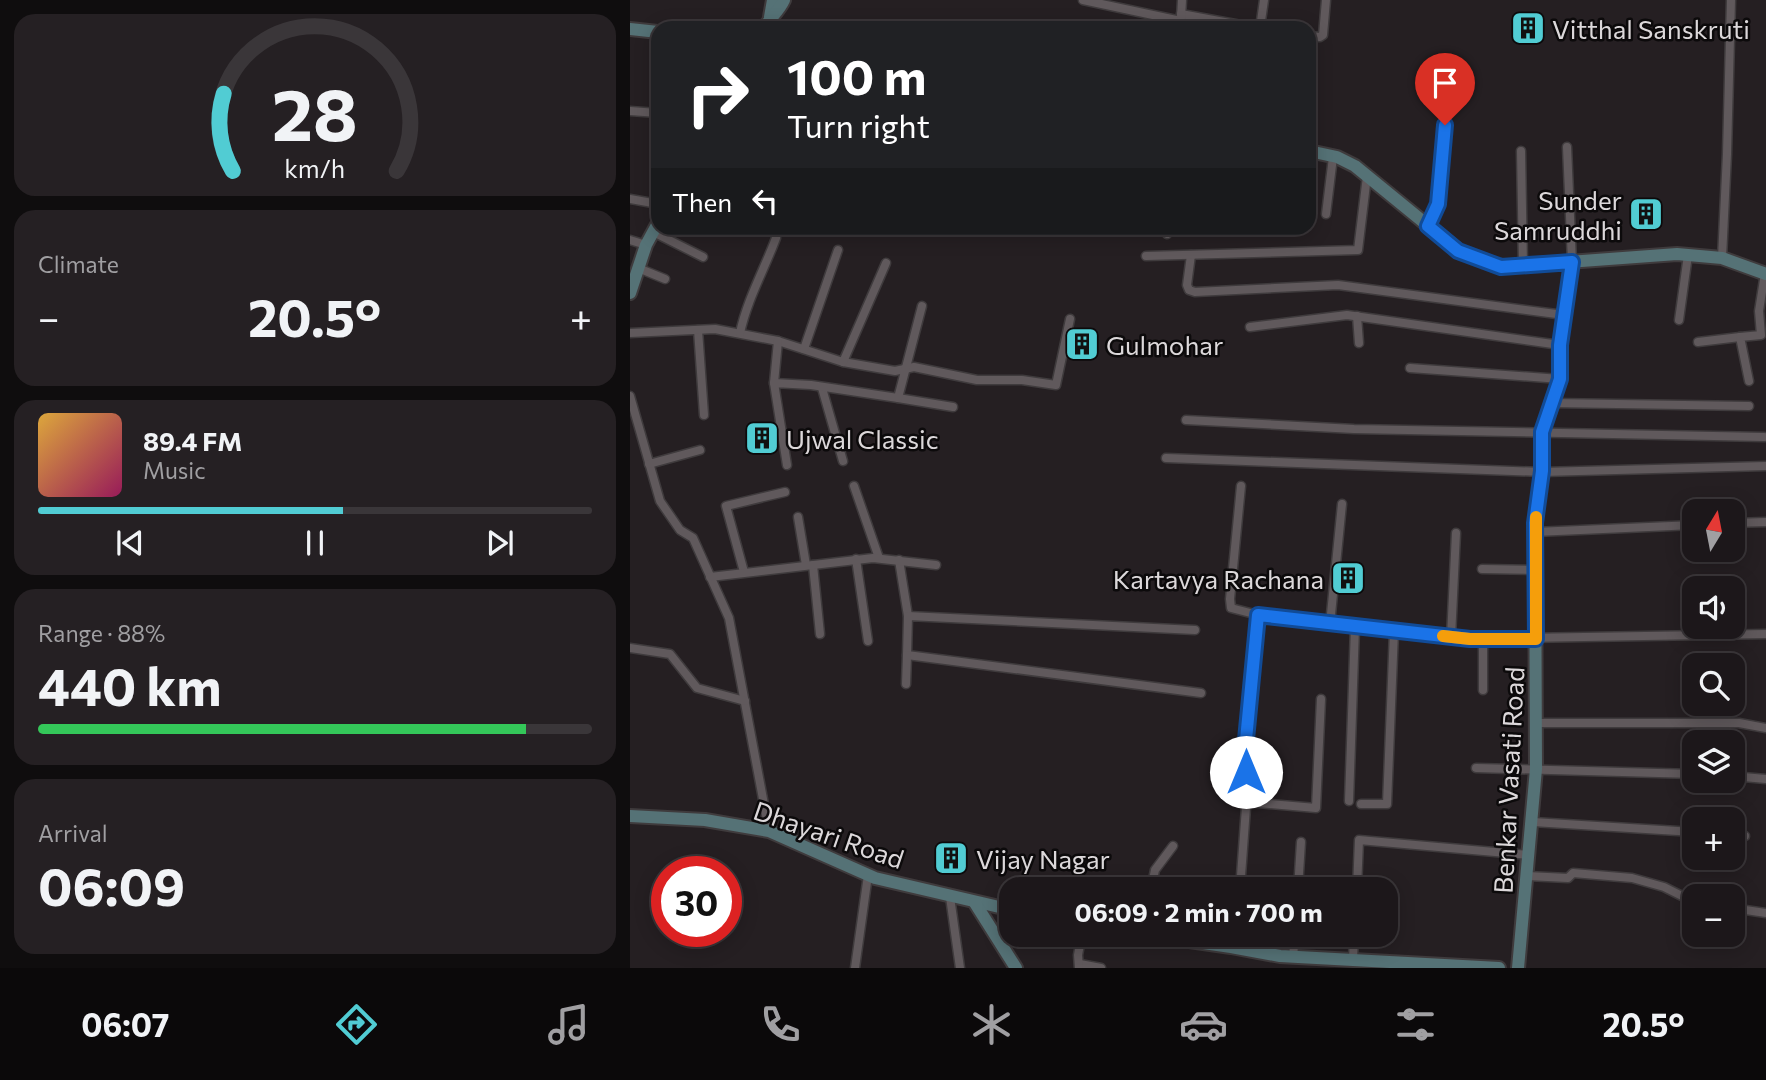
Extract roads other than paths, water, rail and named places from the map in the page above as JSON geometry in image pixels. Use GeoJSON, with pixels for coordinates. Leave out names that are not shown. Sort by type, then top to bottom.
{"type":"FeatureCollection","features":[{"type":"Feature","properties":{"kind":"street"},"geometry":{"type":"LineString","coordinates":[[768,21],[773,0]]}},
{"type":"Feature","properties":{"kind":"street"},"geometry":{"type":"LineString","coordinates":[[769,21],[784,0]]}},
{"type":"Feature","properties":{"kind":"street"},"geometry":{"type":"LineString","coordinates":[[1083,0],[1181,21],[1182,0]]}},
{"type":"Feature","properties":{"kind":"street"},"geometry":{"type":"LineString","coordinates":[[1260,21],[1264,0]]}},
{"type":"Feature","properties":{"kind":"street"},"geometry":{"type":"LineString","coordinates":[[1316,37],[1323,35],[1326,0]]}},
{"type":"Feature","properties":{"kind":"street"},"geometry":{"type":"LineString","coordinates":[[1722,258],[1731,0]]}},
{"type":"Feature","properties":{"kind":"street"},"geometry":{"type":"LineString","coordinates":[[630,29],[651,31]]}},
{"type":"Feature","properties":{"kind":"street"},"geometry":{"type":"LineString","coordinates":[[630,111],[651,112]]}},
{"type":"Feature","properties":{"kind":"street"},"geometry":{"type":"LineString","coordinates":[[1428,226],[1438,204],[1445,125]]}},
{"type":"Feature","properties":{"kind":"street"},"geometry":{"type":"LineString","coordinates":[[1567,147],[1572,262]]}},
{"type":"Feature","properties":{"kind":"street"},"geometry":{"type":"LineString","coordinates":[[1521,151],[1523,266]]}},
{"type":"Feature","properties":{"kind":"street"},"geometry":{"type":"LineString","coordinates":[[1316,153],[1354,166],[1458,251],[1501,267],[1677,254],[1722,258],[1765,273],[1759,311],[1761,335],[1698,342]]}},
{"type":"Feature","properties":{"kind":"street"},"geometry":{"type":"LineString","coordinates":[[1326,214],[1333,157]]}},
{"type":"Feature","properties":{"kind":"street"},"geometry":{"type":"LineString","coordinates":[[1146,256],[1358,250],[1367,176]]}},
{"type":"Feature","properties":{"kind":"street"},"geometry":{"type":"LineString","coordinates":[[630,199],[651,203]]}},
{"type":"Feature","properties":{"kind":"street"},"geometry":{"type":"LineString","coordinates":[[630,293],[651,235]]}},
{"type":"Feature","properties":{"kind":"street"},"geometry":{"type":"LineString","coordinates":[[667,235],[703,257]]}},
{"type":"Feature","properties":{"kind":"street"},"geometry":{"type":"LineString","coordinates":[[740,333],[745,309],[758,285],[776,238]]}},
{"type":"Feature","properties":{"kind":"street"},"geometry":{"type":"LineString","coordinates":[[630,240],[646,244]]}},
{"type":"Feature","properties":{"kind":"street"},"geometry":{"type":"LineString","coordinates":[[804,349],[838,250]]}},
{"type":"Feature","properties":{"kind":"street"},"geometry":{"type":"LineString","coordinates":[[1191,255],[1187,285],[1189,290],[1195,292],[1338,285],[1564,315]]}},
{"type":"Feature","properties":{"kind":"street"},"geometry":{"type":"LineString","coordinates":[[1679,320],[1688,255]]}},
{"type":"Feature","properties":{"kind":"street","name":"Benkar Vasati Road"},"geometry":{"type":"LineString","coordinates":[[1518,968],[1536,769],[1535,532],[1542,471],[1542,432],[1560,379],[1560,345],[1572,262]]}},
{"type":"Feature","properties":{"kind":"street"},"geometry":{"type":"LineString","coordinates":[[843,362],[886,263]]}},
{"type":"Feature","properties":{"kind":"street"},"geometry":{"type":"LineString","coordinates":[[638,268],[665,279]]}},
{"type":"Feature","properties":{"kind":"street"},"geometry":{"type":"LineString","coordinates":[[898,398],[922,306]]}},
{"type":"Feature","properties":{"kind":"street"},"geometry":{"type":"LineString","coordinates":[[1250,327],[1347,315],[1560,345]]}},
{"type":"Feature","properties":{"kind":"street"},"geometry":{"type":"LineString","coordinates":[[1357,316],[1359,343]]}},
{"type":"Feature","properties":{"kind":"street"},"geometry":{"type":"LineString","coordinates":[[630,333],[715,329],[778,341],[843,362],[895,371],[907,367],[977,380],[1022,380],[1056,385],[1070,318]]}},
{"type":"Feature","properties":{"kind":"street"},"geometry":{"type":"LineString","coordinates":[[698,330],[704,415]]}},
{"type":"Feature","properties":{"kind":"street"},"geometry":{"type":"LineString","coordinates":[[1740,337],[1749,381]]}},
{"type":"Feature","properties":{"kind":"street"},"geometry":{"type":"LineString","coordinates":[[778,341],[774,383],[787,465]]}},
{"type":"Feature","properties":{"kind":"street"},"geometry":{"type":"LineString","coordinates":[[1410,368],[1560,379]]}},
{"type":"Feature","properties":{"kind":"street"},"geometry":{"type":"LineString","coordinates":[[774,383],[801,384],[953,407]]}},
{"type":"Feature","properties":{"kind":"street"},"geometry":{"type":"LineString","coordinates":[[822,388],[843,461]]}},
{"type":"Feature","properties":{"kind":"street"},"geometry":{"type":"LineString","coordinates":[[630,396],[660,501],[680,530],[693,538],[729,618],[769,831]]}},
{"type":"Feature","properties":{"kind":"street"},"geometry":{"type":"LineString","coordinates":[[1552,403],[1749,406]]}},
{"type":"Feature","properties":{"kind":"street"},"geometry":{"type":"LineString","coordinates":[[1186,420],[1354,429],[1764,437]]}},
{"type":"Feature","properties":{"kind":"street"},"geometry":{"type":"LineString","coordinates":[[649,464],[700,450]]}},
{"type":"Feature","properties":{"kind":"street"},"geometry":{"type":"LineString","coordinates":[[1166,458],[1542,471],[1766,466]]}},
{"type":"Feature","properties":{"kind":"street"},"geometry":{"type":"LineString","coordinates":[[854,486],[879,558]]}},
{"type":"Feature","properties":{"kind":"street"},"geometry":{"type":"LineString","coordinates":[[1241,486],[1231,608],[1258,615],[1331,624],[1483,639],[1766,634]]}},
{"type":"Feature","properties":{"kind":"street"},"geometry":{"type":"LineString","coordinates":[[744,572],[726,506],[785,492]]}},
{"type":"Feature","properties":{"kind":"street"},"geometry":{"type":"LineString","coordinates":[[1331,624],[1342,504]]}},
{"type":"Feature","properties":{"kind":"street"},"geometry":{"type":"LineString","coordinates":[[798,517],[820,634]]}},
{"type":"Feature","properties":{"kind":"street"},"geometry":{"type":"LineString","coordinates":[[1745,523],[1766,522]]}},
{"type":"Feature","properties":{"kind":"street"},"geometry":{"type":"LineString","coordinates":[[1535,532],[1682,526]]}},
{"type":"Feature","properties":{"kind":"street"},"geometry":{"type":"LineString","coordinates":[[1451,637],[1456,533]]}},
{"type":"Feature","properties":{"kind":"street"},"geometry":{"type":"LineString","coordinates":[[709,577],[856,559],[879,558],[936,565]]}},
{"type":"Feature","properties":{"kind":"street"},"geometry":{"type":"LineString","coordinates":[[856,559],[868,641]]}},
{"type":"Feature","properties":{"kind":"street"},"geometry":{"type":"LineString","coordinates":[[899,560],[908,616],[906,684]]}},
{"type":"Feature","properties":{"kind":"street"},"geometry":{"type":"LineString","coordinates":[[1482,569],[1536,570]]}},
{"type":"Feature","properties":{"kind":"street"},"geometry":{"type":"LineString","coordinates":[[1241,877],[1247,802],[1245,750],[1258,615]]}},
{"type":"Feature","properties":{"kind":"street"},"geometry":{"type":"LineString","coordinates":[[908,616],[1195,630]]}},
{"type":"Feature","properties":{"kind":"street"},"geometry":{"type":"LineString","coordinates":[[1349,800],[1355,626]]}},
{"type":"Feature","properties":{"kind":"street"},"geometry":{"type":"LineString","coordinates":[[1361,804],[1387,804],[1394,631]]}},
{"type":"Feature","properties":{"kind":"street"},"geometry":{"type":"LineString","coordinates":[[1483,639],[1483,690]]}},
{"type":"Feature","properties":{"kind":"street"},"geometry":{"type":"LineString","coordinates":[[630,648],[670,654],[697,688],[745,701]]}},
{"type":"Feature","properties":{"kind":"street"},"geometry":{"type":"LineString","coordinates":[[907,655],[1201,693]]}},
{"type":"Feature","properties":{"kind":"street"},"geometry":{"type":"LineString","coordinates":[[1247,802],[1316,808],[1321,699]]}},
{"type":"Feature","properties":{"kind":"street"},"geometry":{"type":"LineString","coordinates":[[1536,723],[1739,723],[1766,728]]}},
{"type":"Feature","properties":{"kind":"street"},"geometry":{"type":"LineString","coordinates":[[1476,768],[1682,774]]}},
{"type":"Feature","properties":{"kind":"street"},"geometry":{"type":"LineString","coordinates":[[1745,777],[1766,779]]}},
{"type":"Feature","properties":{"kind":"street","name":"Dhayari Road"},"geometry":{"type":"LineString","coordinates":[[630,816],[705,820],[769,831],[868,875],[999,908]]}},
{"type":"Feature","properties":{"kind":"street"},"geometry":{"type":"LineString","coordinates":[[1532,822],[1682,831]]}},
{"type":"Feature","properties":{"kind":"street"},"geometry":{"type":"LineString","coordinates":[[1357,877],[1359,840],[1528,855]]}},
{"type":"Feature","properties":{"kind":"street"},"geometry":{"type":"LineString","coordinates":[[1299,877],[1301,842]]}},
{"type":"Feature","properties":{"kind":"street"},"geometry":{"type":"LineString","coordinates":[[1154,877],[1155,870],[1173,846]]}},
{"type":"Feature","properties":{"kind":"street"},"geometry":{"type":"LineString","coordinates":[[1527,876],[1568,878],[1573,873],[1632,877],[1682,896]]}},
{"type":"Feature","properties":{"kind":"street"},"geometry":{"type":"LineString","coordinates":[[855,968],[868,875]]}},
{"type":"Feature","properties":{"kind":"street"},"geometry":{"type":"LineString","coordinates":[[950,897],[960,968]]}},
{"type":"Feature","properties":{"kind":"street"},"geometry":{"type":"LineString","coordinates":[[975,903],[1016,968]]}},
{"type":"Feature","properties":{"kind":"street"},"geometry":{"type":"LineString","coordinates":[[1745,910],[1766,913]]}},
{"type":"Feature","properties":{"kind":"street"},"geometry":{"type":"LineString","coordinates":[[1080,947],[1080,966],[1101,968]]}},
{"type":"Feature","properties":{"kind":"street"},"geometry":{"type":"LineString","coordinates":[[1248,947],[1284,961],[1353,960],[1422,966],[1499,968]]}},
{"type":"Feature","properties":{"kind":"street"},"geometry":{"type":"LineString","coordinates":[[1353,960],[1354,947]]}},
{"type":"Feature","properties":{"kind":"place","name":"Vitthal Sanskruti"},"geometry":{"type":"Point","coordinates":[1528,28]}},
{"type":"Feature","properties":{"kind":"place","name":"Sunder Samruddhi"},"geometry":{"type":"Point","coordinates":[1646,214]}},
{"type":"Feature","properties":{"kind":"place","name":"Gulmohar"},"geometry":{"type":"Point","coordinates":[1082,344]}},
{"type":"Feature","properties":{"kind":"place","name":"Ujwal Classic"},"geometry":{"type":"Point","coordinates":[762,438]}},
{"type":"Feature","properties":{"kind":"place","name":"Kartavya Rachana"},"geometry":{"type":"Point","coordinates":[1348,578]}},
{"type":"Feature","properties":{"kind":"place","name":"Vijay Nagar"},"geometry":{"type":"Point","coordinates":[951,858]}}]}
